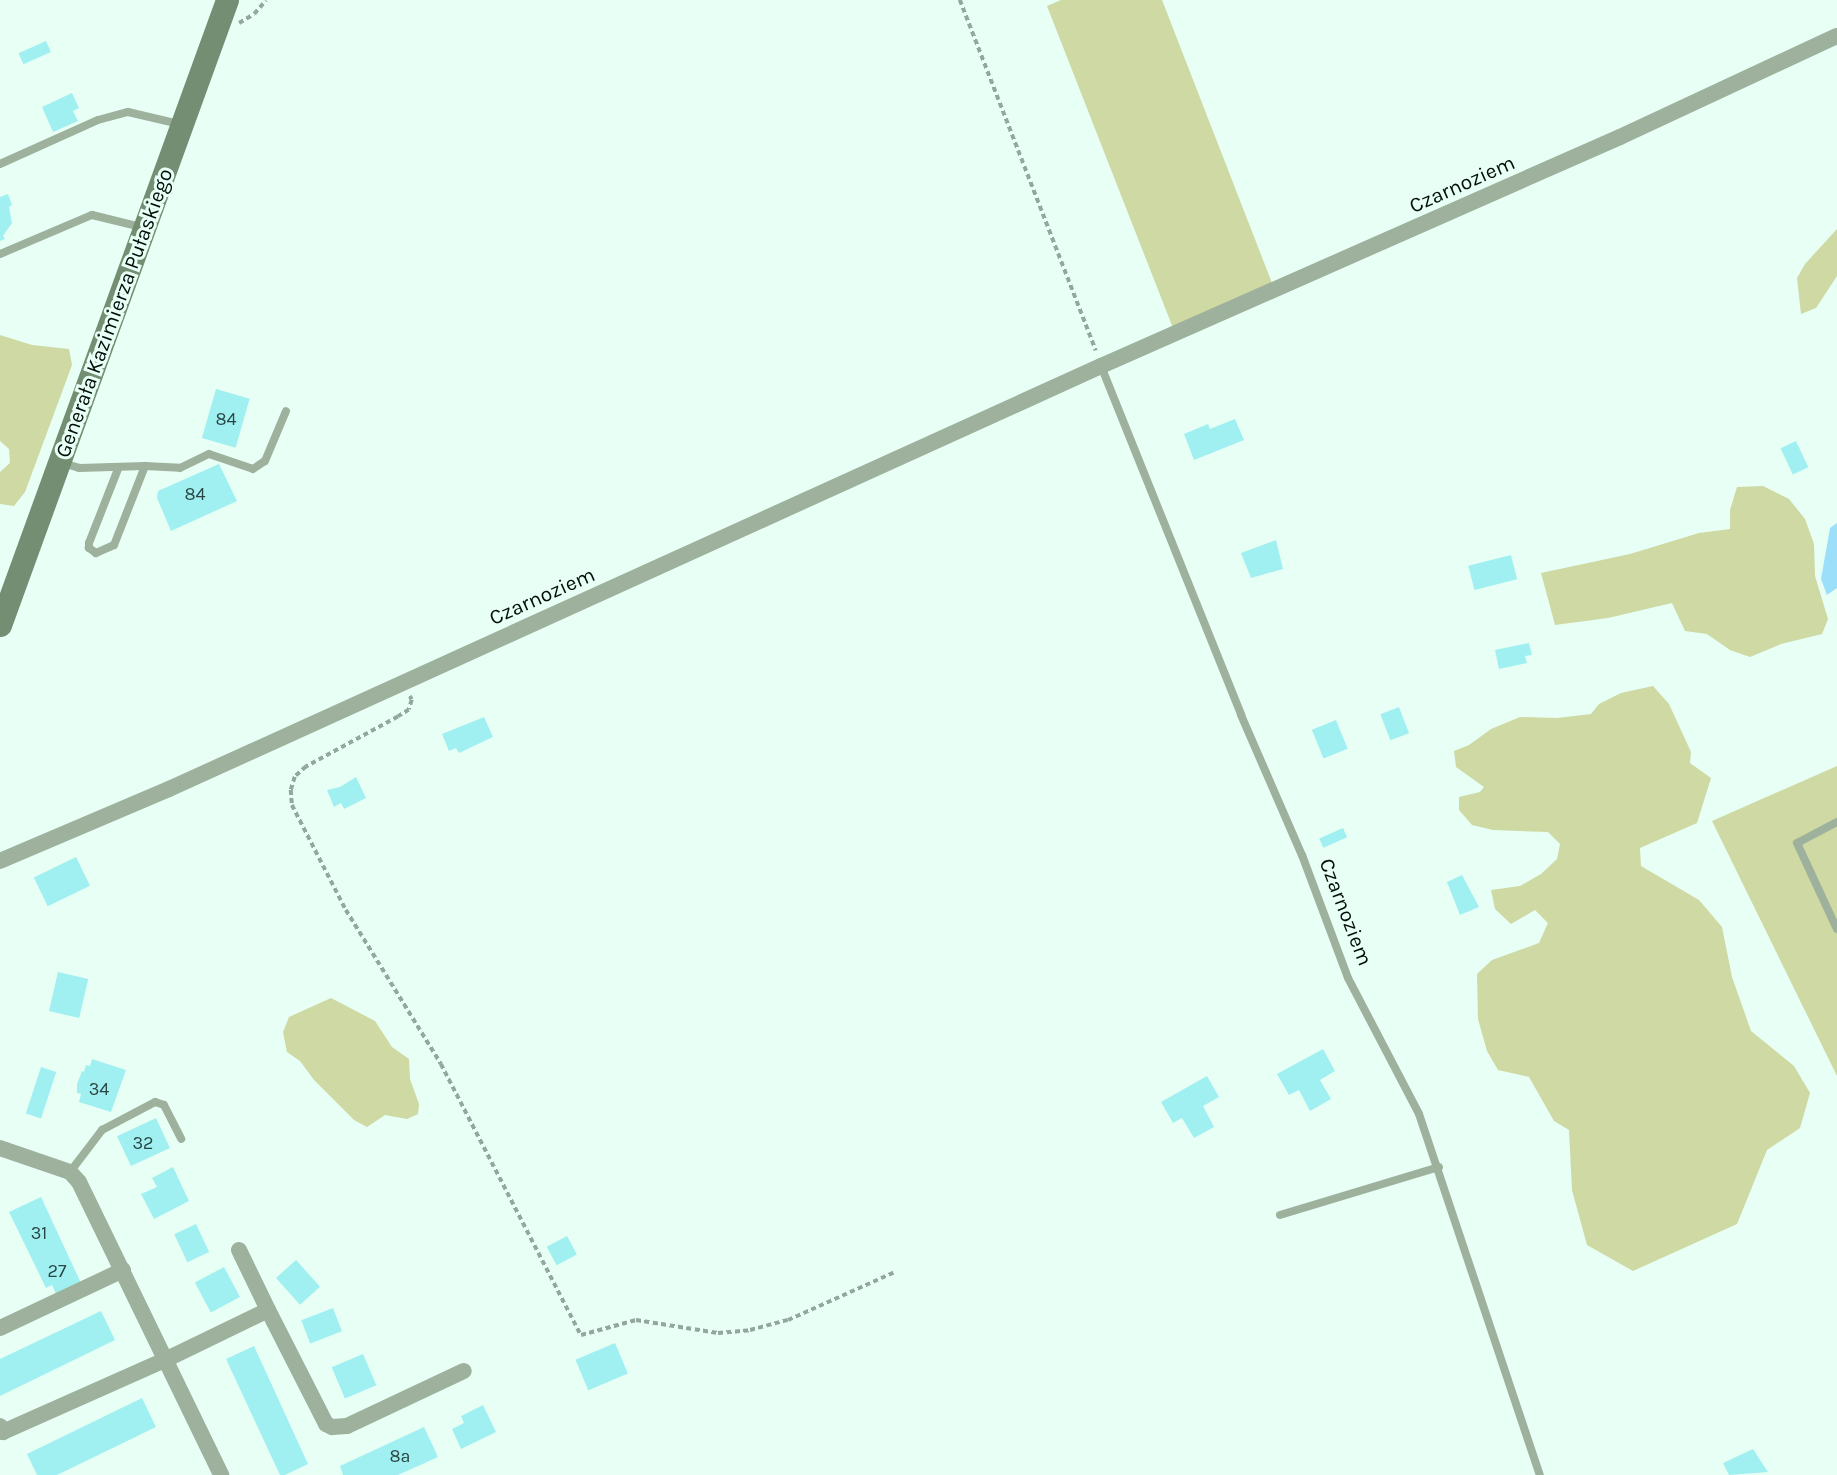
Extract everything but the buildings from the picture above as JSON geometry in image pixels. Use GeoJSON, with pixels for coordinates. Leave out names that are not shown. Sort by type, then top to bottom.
{"type":"FeatureCollection","features":[{"type":"Feature","properties":{"kind":"main road","name":"Generała Kazimierza Pułaskiego"},"geometry":{"type":"LineString","coordinates":[[0,625],[227,0]]}},
{"type":"Feature","properties":{"kind":"street","name":"Czarnoziem"},"geometry":{"type":"LineString","coordinates":[[0,862],[169,789],[1101,366],[1620,137],[1837,36]]}},
{"type":"Feature","properties":{"kind":"street"},"geometry":{"type":"LineString","coordinates":[[0,1148],[70,1172],[79,1182],[221,1475]]}},
{"type":"Feature","properties":{"kind":"street"},"geometry":{"type":"LineString","coordinates":[[239,1250],[326,1424],[332,1427],[347,1426],[464,1371]]}},
{"type":"Feature","properties":{"kind":"street"},"geometry":{"type":"LineString","coordinates":[[0,1328],[123,1270]]}},
{"type":"Feature","properties":{"kind":"street"},"geometry":{"type":"LineString","coordinates":[[0,1426],[3,1432],[165,1360],[268,1310]]}},
{"type":"Feature","properties":{"kind":"lane"},"geometry":{"type":"LineString","coordinates":[[0,164],[98,120],[128,112],[182,125]]}},
{"type":"Feature","properties":{"kind":"lane"},"geometry":{"type":"LineString","coordinates":[[0,254],[92,215],[144,228]]}},
{"type":"Feature","properties":{"kind":"lane","name":"Czarnoziem"},"geometry":{"type":"LineString","coordinates":[[1101,366],[1241,715],[1302,855],[1348,978],[1419,1114],[1439,1167],[1481,1304],[1540,1475]]}},
{"type":"Feature","properties":{"kind":"lane"},"geometry":{"type":"LineString","coordinates":[[59,462],[79,468],[180,468],[209,454],[253,469],[265,461],[286,411]]}},
{"type":"Feature","properties":{"kind":"lane"},"geometry":{"type":"LineString","coordinates":[[118,469],[89,543],[89,548],[96,553],[114,545],[145,467]]}},
{"type":"Feature","properties":{"kind":"lane"},"geometry":{"type":"LineString","coordinates":[[1837,822],[1797,843],[1837,929]]}},
{"type":"Feature","properties":{"kind":"lane"},"geometry":{"type":"LineString","coordinates":[[70,1172],[102,1130],[155,1102],[164,1105],[181,1139]]}},
{"type":"Feature","properties":{"kind":"lane"},"geometry":{"type":"LineString","coordinates":[[1280,1215],[1439,1167]]}},
{"type":"Feature","properties":{"kind":"path"},"geometry":{"type":"LineString","coordinates":[[960,0],[1101,366]]}},
{"type":"Feature","properties":{"kind":"path"},"geometry":{"type":"LineString","coordinates":[[403,681],[412,700],[409,710],[306,767],[295,777],[291,790],[292,805],[345,910],[441,1064],[581,1335],[636,1320],[718,1333],[750,1330],[788,1320],[895,1272]]}},
{"type":"Feature","properties":{"kind":"green space"},"geometry":{"type":"Polygon","coordinates":[[[1061,0],[1162,0],[1272,283],[1173,328],[1047,6],[1061,0]]]}},
{"type":"Feature","properties":{"kind":"green space"},"geometry":{"type":"Polygon","coordinates":[[[1837,229],[1837,276],[1816,308],[1801,314],[1797,278],[1805,264],[1837,229]]]}},
{"type":"Feature","properties":{"kind":"green space"},"geometry":{"type":"Polygon","coordinates":[[[0,335],[32,345],[69,349],[72,365],[25,492],[14,506],[0,504],[0,472],[10,463],[9,449],[0,441],[0,335]]]}},
{"type":"Feature","properties":{"kind":"green space"},"geometry":{"type":"Polygon","coordinates":[[[1763,486],[1789,499],[1805,519],[1814,544],[1815,576],[1828,619],[1822,634],[1781,644],[1750,657],[1730,650],[1707,634],[1685,631],[1672,603],[1608,618],[1555,625],[1541,573],[1630,554],[1699,533],[1730,529],[1730,510],[1737,487],[1763,486]]]}},
{"type":"Feature","properties":{"kind":"green space"},"geometry":{"type":"Polygon","coordinates":[[[1653,686],[1669,704],[1691,752],[1690,763],[1711,778],[1697,823],[1640,848],[1641,866],[1699,900],[1722,927],[1732,977],[1751,1031],[1794,1066],[1810,1093],[1800,1128],[1767,1150],[1737,1224],[1633,1271],[1587,1245],[1572,1190],[1569,1130],[1554,1121],[1529,1077],[1498,1070],[1487,1051],[1478,1019],[1477,974],[1492,960],[1539,943],[1548,923],[1535,910],[1511,924],[1495,909],[1491,890],[1520,886],[1541,874],[1557,859],[1560,844],[1548,832],[1493,830],[1472,825],[1459,810],[1459,797],[1480,792],[1484,787],[1456,767],[1454,751],[1469,745],[1491,729],[1520,717],[1557,718],[1591,714],[1599,704],[1621,693],[1653,686]]]}},
{"type":"Feature","properties":{"kind":"green space"},"geometry":{"type":"Polygon","coordinates":[[[1837,766],[1837,1076],[1712,821],[1837,766]]]}},
{"type":"Feature","properties":{"kind":"green space"},"geometry":{"type":"Polygon","coordinates":[[[331,998],[375,1021],[392,1047],[409,1059],[410,1079],[419,1104],[418,1114],[407,1119],[385,1115],[367,1127],[354,1120],[314,1080],[300,1061],[287,1052],[283,1032],[289,1017],[331,998]]]}},
{"type":"Feature","properties":{"kind":"water"},"geometry":{"type":"Polygon","coordinates":[[[1837,523],[1837,588],[1827,595],[1821,579],[1830,528],[1837,523]]]}}]}
